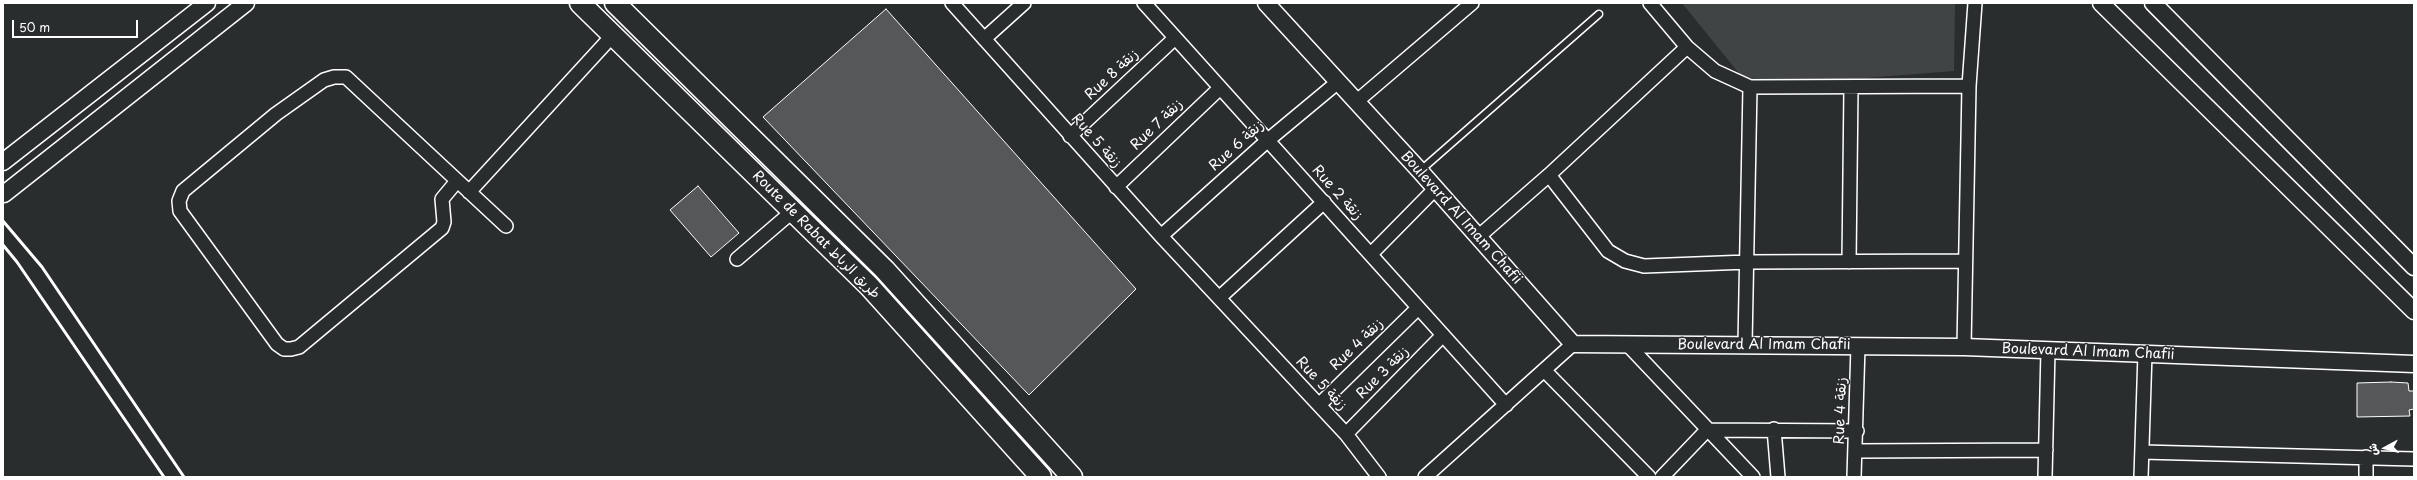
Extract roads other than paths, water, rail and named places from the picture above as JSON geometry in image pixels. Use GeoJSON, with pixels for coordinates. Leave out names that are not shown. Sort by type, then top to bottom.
{"type":"FeatureCollection","features":[{"type":"Feature","properties":{"kind":"main road","name":"Route de Rabat طريق الرباط"},"geometry":{"type":"LineString","coordinates":[[580,3],[869,286],[1042,477]]}},
{"type":"Feature","properties":{"kind":"main road","name":"Route de Rabat طريق الرباط"},"geometry":{"type":"LineString","coordinates":[[615,3],[885,270],[1072,477]]}},
{"type":"Feature","properties":{"kind":"street"},"geometry":{"type":"LineString","coordinates":[[3,162],[207,3]]}},
{"type":"Feature","properties":{"kind":"street"},"geometry":{"type":"LineString","coordinates":[[4,194],[246,3]]}},
{"type":"Feature","properties":{"kind":"street","name":"Rue 5 زنقة"},"geometry":{"type":"LineString","coordinates":[[952,3],[1116,187],[1346,434],[1379,477]]}},
{"type":"Feature","properties":{"kind":"street"},"geometry":{"type":"LineString","coordinates":[[984,39],[1024,3]]}},
{"type":"Feature","properties":{"kind":"street","name":"Rue 2 زنقة"},"geometry":{"type":"LineString","coordinates":[[1144,3],[1506,405]]}},
{"type":"Feature","properties":{"kind":"street","name":"Boulevard Al Imam Chafii"},"geometry":{"type":"LineString","coordinates":[[1266,3],[1420,171],[1573,344],[1745,344],[1964,347],[2414,364]]}},
{"type":"Feature","properties":{"kind":"street"},"geometry":{"type":"LineString","coordinates":[[1356,102],[1472,3]]}},
{"type":"Feature","properties":{"kind":"street"},"geometry":{"type":"LineString","coordinates":[[1650,3],[1687,47],[1715,71],[1750,87],[1969,86]]}},
{"type":"Feature","properties":{"kind":"street"},"geometry":{"type":"LineString","coordinates":[[1964,347],[1964,261],[1969,86],[1975,3]]}},
{"type":"Feature","properties":{"kind":"street"},"geometry":{"type":"LineString","coordinates":[[2101,3],[2414,311]]}},
{"type":"Feature","properties":{"kind":"street"},"geometry":{"type":"LineString","coordinates":[[2154,3],[2414,267]]}},
{"type":"Feature","properties":{"kind":"street"},"geometry":{"type":"LineString","coordinates":[[469,192],[612,35]]}},
{"type":"Feature","properties":{"kind":"street","name":"Rue 8 زنقة"},"geometry":{"type":"LineString","coordinates":[[1070,136],[1175,38]]}},
{"type":"Feature","properties":{"kind":"street"},"geometry":{"type":"LineString","coordinates":[[1478,237],[1687,47]]}},
{"type":"Feature","properties":{"kind":"street"},"geometry":{"type":"LineString","coordinates":[[457,181],[442,199],[444,222],[442,228],[299,347],[291,349],[284,349],[277,344],[180,210],[179,201],[183,191],[276,114],[324,80],[334,77],[346,78],[506,226]]}},
{"type":"Feature","properties":{"kind":"street","name":"Rue 6 زنقة"},"geometry":{"type":"LineString","coordinates":[[1161,236],[1267,140],[1338,82]]}},
{"type":"Feature","properties":{"kind":"street"},"geometry":{"type":"LineString","coordinates":[[1745,344],[1750,87]]}},
{"type":"Feature","properties":{"kind":"street"},"geometry":{"type":"LineString","coordinates":[[1849,262],[1851,87]]}},
{"type":"Feature","properties":{"kind":"street","name":"Rue 7 زنقة"},"geometry":{"type":"LineString","coordinates":[[1116,187],[1220,88]]}},
{"type":"Feature","properties":{"kind":"street"},"geometry":{"type":"LineString","coordinates":[[1549,174],[1608,251],[1625,261],[1644,266],[1747,262],[1964,261]]}},
{"type":"Feature","properties":{"kind":"street"},"geometry":{"type":"LineString","coordinates":[[1371,254],[1435,188]]}},
{"type":"Feature","properties":{"kind":"street"},"geometry":{"type":"LineString","coordinates":[[1219,298],[1324,202]]}},
{"type":"Feature","properties":{"kind":"street"},"geometry":{"type":"LineString","coordinates":[[737,259],[793,211]]}},
{"type":"Feature","properties":{"kind":"street","name":"Rue 4 زنقة"},"geometry":{"type":"LineString","coordinates":[[1319,405],[1418,308]]}},
{"type":"Feature","properties":{"kind":"street","name":"Rue 3 زنقة"},"geometry":{"type":"LineString","coordinates":[[1346,434],[1443,335]]}},
{"type":"Feature","properties":{"kind":"street"},"geometry":{"type":"LineString","coordinates":[[1425,477],[1573,344]]}},
{"type":"Feature","properties":{"kind":"street"},"geometry":{"type":"LineString","coordinates":[[1627,344],[1753,477]]}},
{"type":"Feature","properties":{"kind":"street","name":"Rue 4 زنقة"},"geometry":{"type":"LineString","coordinates":[[1854,477],[1857,431],[1858,346]]}},
{"type":"Feature","properties":{"kind":"street"},"geometry":{"type":"LineString","coordinates":[[2045,477],[2048,350]]}},
{"type":"Feature","properties":{"kind":"street"},"geometry":{"type":"LineString","coordinates":[[2141,477],[2145,353]]}},
{"type":"Feature","properties":{"kind":"street"},"geometry":{"type":"LineString","coordinates":[[1544,370],[1649,477]]}},
{"type":"Feature","properties":{"kind":"street"},"geometry":{"type":"LineString","coordinates":[[1774,429],[1778,477]]}},
{"type":"Feature","properties":{"kind":"street"},"geometry":{"type":"LineString","coordinates":[[1662,477],[1707,430],[1774,429],[1857,431]]}},
{"type":"Feature","properties":{"kind":"street"},"geometry":{"type":"LineString","coordinates":[[1856,451],[2046,450]]}},
{"type":"Feature","properties":{"kind":"street"},"geometry":{"type":"LineString","coordinates":[[2142,452],[2414,459]]}},
{"type":"Feature","properties":{"kind":"street"},"geometry":{"type":"LineString","coordinates":[[2366,457],[2366,477]]}},
{"type":"Feature","properties":{"kind":"lane"},"geometry":{"type":"LineString","coordinates":[[1420,171],[1598,14]]}},
{"type":"Feature","properties":{"kind":"railway"},"geometry":{"type":"LineString","coordinates":[[3,221],[42,267],[184,477]]}},
{"type":"Feature","properties":{"kind":"railway"},"geometry":{"type":"LineString","coordinates":[[3,245],[17,262],[164,477]]}}]}
